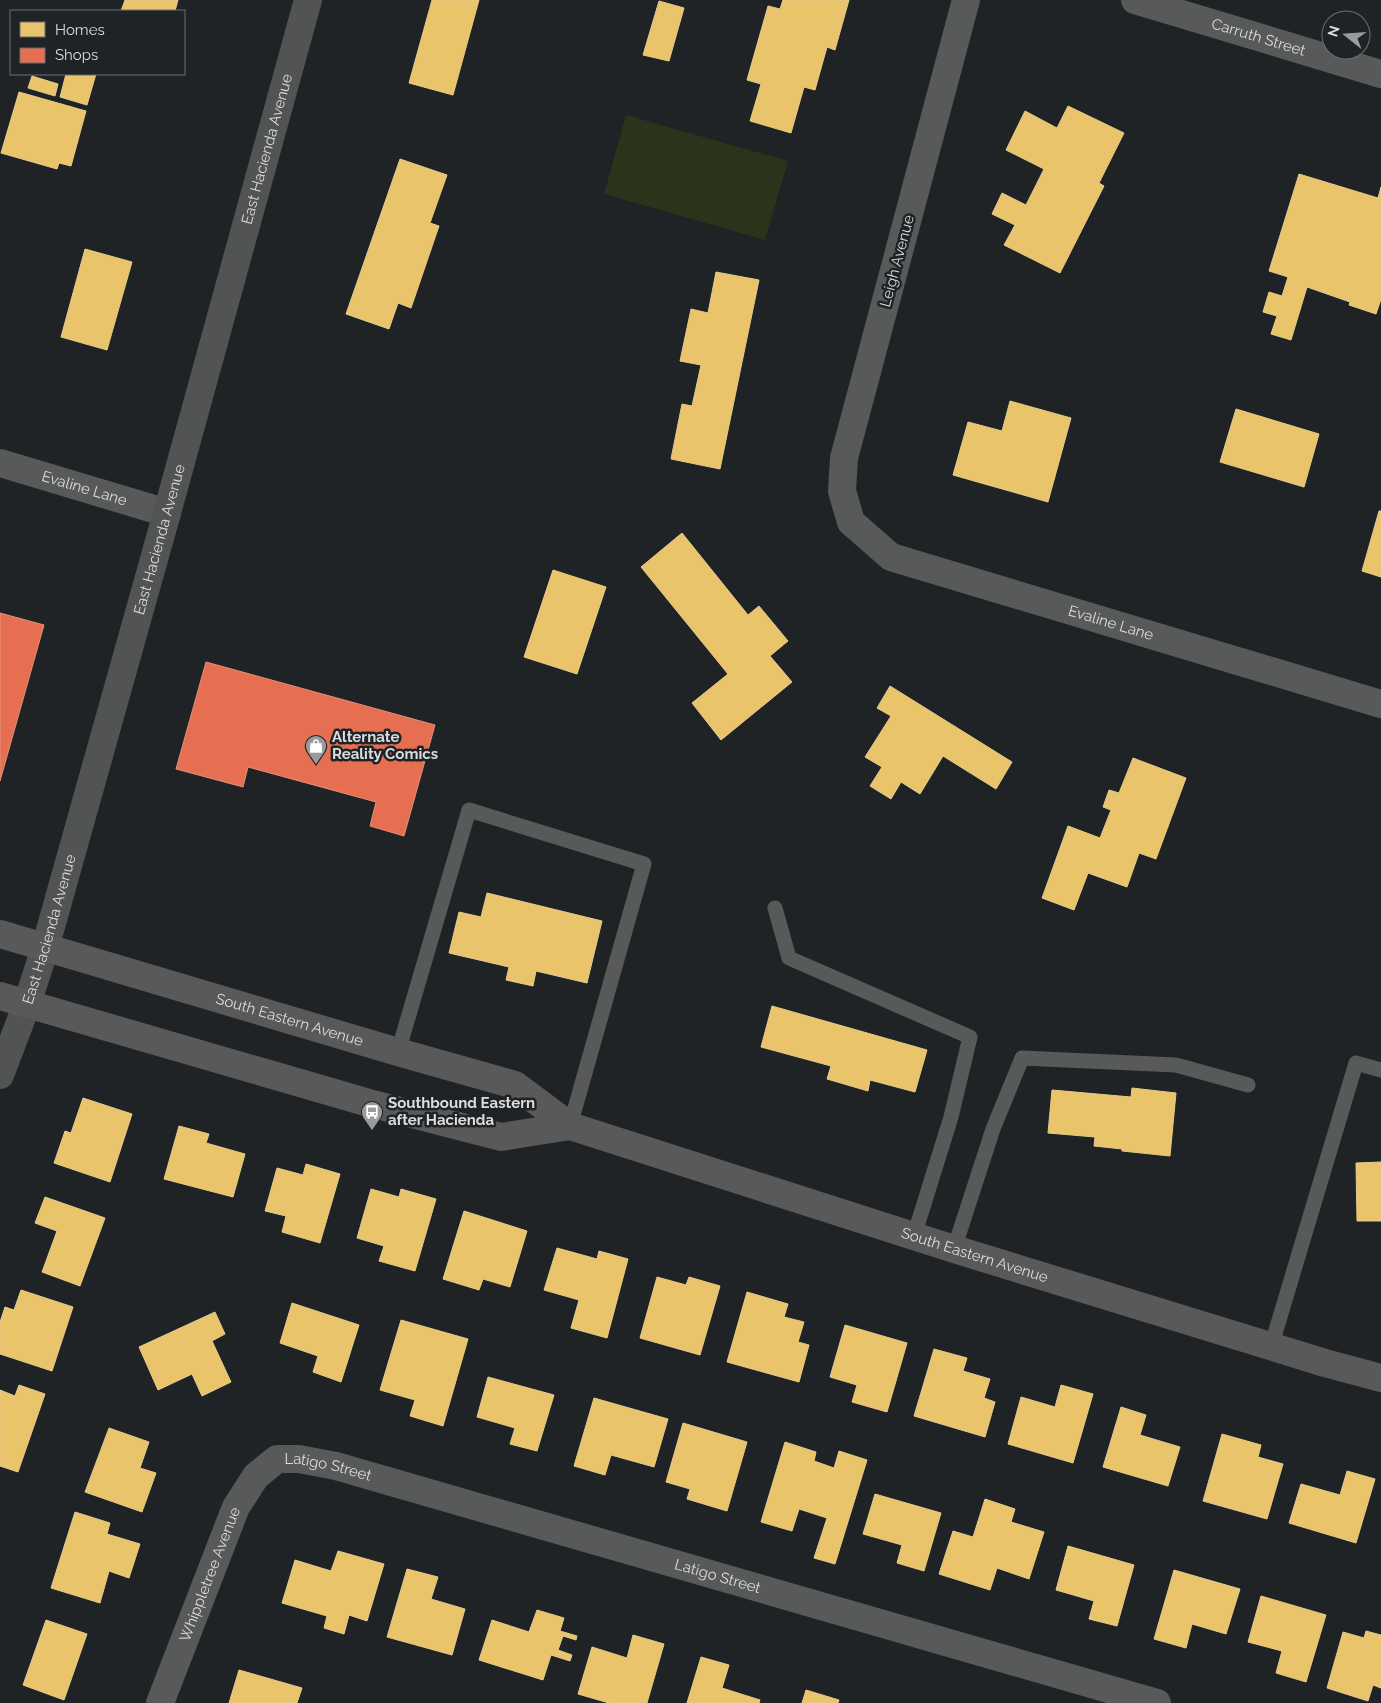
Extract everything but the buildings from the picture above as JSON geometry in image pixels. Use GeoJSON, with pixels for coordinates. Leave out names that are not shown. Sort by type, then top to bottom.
{"type":"FeatureCollection","features":[{"type":"Feature","properties":{"kind":"main road","name":"East Hacienda Avenue"},"geometry":{"type":"LineString","coordinates":[[0,1075],[27,1004],[45,948],[168,513],[308,0]]}},
{"type":"Feature","properties":{"kind":"main road","name":"South Eastern Avenue"},"geometry":{"type":"LineString","coordinates":[[0,934],[515,1085],[570,1126],[954,1249],[1381,1378]]}},
{"type":"Feature","properties":{"kind":"main road","name":"South Eastern Avenue"},"geometry":{"type":"LineString","coordinates":[[0,996],[369,1103],[501,1138],[570,1126]]}},
{"type":"Feature","properties":{"kind":"street","name":"Leigh Avenue"},"geometry":{"type":"LineString","coordinates":[[851,522],[842,491],[844,458],[966,0]]}},
{"type":"Feature","properties":{"kind":"street","name":"Carruth Street"},"geometry":{"type":"LineString","coordinates":[[1135,0],[1381,74]]}},
{"type":"Feature","properties":{"kind":"street","name":"Evaline Lane"},"geometry":{"type":"LineString","coordinates":[[0,463],[168,513]]}},
{"type":"Feature","properties":{"kind":"street","name":"Evaline Lane"},"geometry":{"type":"LineString","coordinates":[[851,522],[890,557],[1381,704]]}},
{"type":"Feature","properties":{"kind":"street","name":"Latigo Street"},"geometry":{"type":"LineString","coordinates":[[277,1460],[299,1459],[336,1466],[1157,1703]]}},
{"type":"Feature","properties":{"kind":"street","name":"Whippletree Avenue"},"geometry":{"type":"LineString","coordinates":[[160,1703],[236,1507],[256,1476],[277,1460]]}},
{"type":"Feature","properties":{"kind":"lane"},"geometry":{"type":"LineString","coordinates":[[398,1052],[469,810],[644,864],[570,1126]]}},
{"type":"Feature","properties":{"kind":"lane"},"geometry":{"type":"LineString","coordinates":[[775,908],[790,958],[970,1037],[951,1117],[914,1236]]}},
{"type":"Feature","properties":{"kind":"lane"},"geometry":{"type":"LineString","coordinates":[[954,1249],[993,1129],[1022,1058],[1176,1065],[1248,1085]]}},
{"type":"Feature","properties":{"kind":"lane"},"geometry":{"type":"LineString","coordinates":[[1271,1346],[1356,1063],[1381,1070]]}},
{"type":"Feature","properties":{"kind":"green space"},"geometry":{"type":"Polygon","coordinates":[[[626,115],[788,161],[765,240],[604,194],[626,115]]]}},
{"type":"Feature","properties":{"kind":"place","name":"Alternate Reality Comics"},"geometry":{"type":"Point","coordinates":[316,765]}},
{"type":"Feature","properties":{"kind":"place","name":"Southbound Eastern after Hacienda"},"geometry":{"type":"Point","coordinates":[372,1131]}}]}
